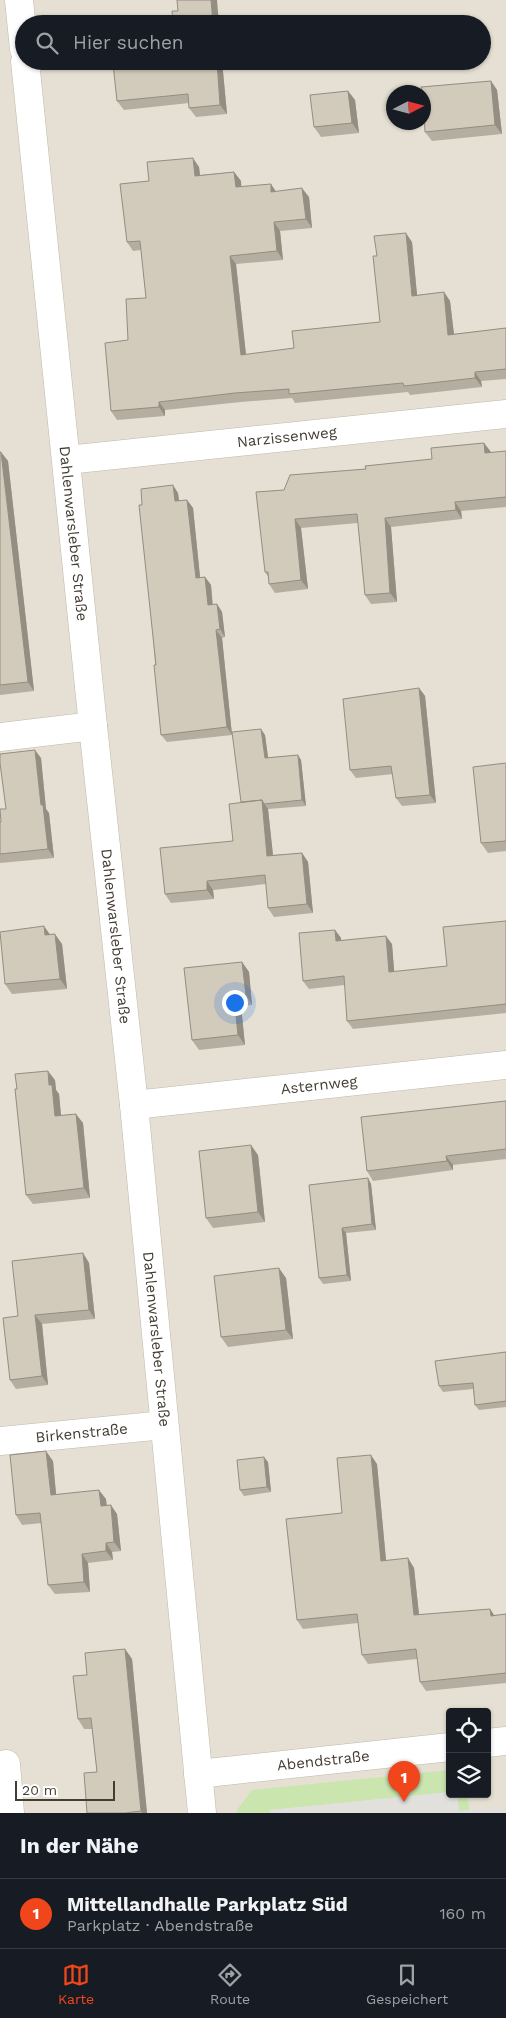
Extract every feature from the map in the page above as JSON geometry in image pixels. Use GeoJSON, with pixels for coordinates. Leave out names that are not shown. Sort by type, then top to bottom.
{"type":"FeatureCollection","features":[{"type":"Feature","properties":{"kind":"street"},"geometry":{"type":"LineString","coordinates":[[19,0],[21,15]]}},
{"type":"Feature","properties":{"kind":"street","name":"Dahlenwarsleber Straße"},"geometry":{"type":"LineString","coordinates":[[26,70],[134,1105],[202,1813]]}},
{"type":"Feature","properties":{"kind":"street","name":"Narzissenweg"},"geometry":{"type":"LineString","coordinates":[[67,460],[506,414]]}},
{"type":"Feature","properties":{"kind":"street"},"geometry":{"type":"LineString","coordinates":[[0,737],[93,726]]}},
{"type":"Feature","properties":{"kind":"street","name":"Asternweg"},"geometry":{"type":"LineString","coordinates":[[134,1105],[506,1065]]}},
{"type":"Feature","properties":{"kind":"street","name":"Birkenstraße"},"geometry":{"type":"LineString","coordinates":[[0,1441],[164,1425]]}},
{"type":"Feature","properties":{"kind":"street"},"geometry":{"type":"LineString","coordinates":[[491,1743],[506,1741]]}},
{"type":"Feature","properties":{"kind":"street","name":"Abendstraße"},"geometry":{"type":"LineString","coordinates":[[198,1774],[446,1747]]}},
{"type":"Feature","properties":{"kind":"street"},"geometry":{"type":"LineString","coordinates":[[6,1764],[10,1813]]}},
{"type":"Feature","properties":{"kind":"shaded area"},"geometry":{"type":"Polygon","coordinates":[[[0,0],[506,0],[506,1813],[0,1813],[0,0]]]}},
{"type":"Feature","properties":{"kind":"shaded area"},"geometry":{"type":"Polygon","coordinates":[[[446,1792],[446,1798],[457,1798],[459,1811],[503,1806],[503,1813],[270,1813],[270,1810],[446,1792]]]}},
{"type":"Feature","properties":{"kind":"green space"},"geometry":{"type":"Polygon","coordinates":[[[446,1770],[446,1792],[271,1810],[270,1813],[237,1813],[237,1810],[252,1790],[446,1770]]]}},
{"type":"Feature","properties":{"kind":"green space"},"geometry":{"type":"Polygon","coordinates":[[[457,1798],[468,1798],[469,1810],[459,1811],[457,1798]]]}},
{"type":"Feature","properties":{"kind":"building"},"geometry":{"type":"Polygon","coordinates":[[[177,0],[211,0],[212,15],[172,15],[172,11],[178,11],[177,0]]]}},
{"type":"Feature","properties":{"kind":"building"},"geometry":{"type":"Polygon","coordinates":[[[114,70],[218,70],[220,105],[189,108],[188,94],[117,101],[114,70]]]}},
{"type":"Feature","properties":{"kind":"building"},"geometry":{"type":"Polygon","coordinates":[[[491,81],[495,125],[425,132],[425,130],[431,130],[431,86],[491,81]]]}},
{"type":"Feature","properties":{"kind":"building"},"geometry":{"type":"Polygon","coordinates":[[[348,91],[352,123],[314,127],[310,95],[348,91]]]}},
{"type":"Feature","properties":{"kind":"building"},"geometry":{"type":"Polygon","coordinates":[[[193,158],[195,176],[234,172],[236,187],[271,184],[271,192],[302,188],[306,219],[274,222],[277,251],[230,256],[241,355],[294,348],[292,331],[380,322],[373,256],[377,256],[374,236],[406,233],[412,296],[444,292],[448,335],[506,328],[506,369],[475,372],[475,378],[404,386],[403,383],[289,394],[289,389],[235,393],[159,402],[159,407],[111,411],[105,343],[128,340],[126,299],[146,298],[140,241],[127,242],[120,184],[149,181],[147,162],[193,158]]]}},
{"type":"Feature","properties":{"kind":"building"},"geometry":{"type":"Polygon","coordinates":[[[484,443],[485,453],[506,451],[506,497],[455,502],[456,510],[385,518],[390,593],[365,595],[357,514],[295,519],[301,580],[269,584],[268,572],[265,572],[256,492],[284,490],[290,475],[366,469],[365,466],[432,459],[431,448],[484,443]]]}},
{"type":"Feature","properties":{"kind":"building"},"geometry":{"type":"Polygon","coordinates":[[[0,452],[28,682],[0,685],[0,452]]]}},
{"type":"Feature","properties":{"kind":"building"},"geometry":{"type":"Polygon","coordinates":[[[173,485],[175,501],[187,500],[196,578],[205,577],[208,605],[217,604],[220,629],[216,630],[227,727],[161,735],[154,665],[156,665],[139,505],[142,505],[141,489],[173,485]]]}},
{"type":"Feature","properties":{"kind":"building"},"geometry":{"type":"Polygon","coordinates":[[[419,688],[430,795],[396,798],[391,766],[350,770],[343,699],[419,688]]]}},
{"type":"Feature","properties":{"kind":"building"},"geometry":{"type":"Polygon","coordinates":[[[261,729],[265,758],[298,755],[302,800],[264,804],[262,800],[241,802],[232,732],[261,729]]]}},
{"type":"Feature","properties":{"kind":"building"},"geometry":{"type":"Polygon","coordinates":[[[35,750],[48,849],[0,854],[0,809],[6,809],[0,754],[35,750]]]}},
{"type":"Feature","properties":{"kind":"building"},"geometry":{"type":"Polygon","coordinates":[[[506,763],[506,841],[481,843],[473,767],[506,763]]]}},
{"type":"Feature","properties":{"kind":"building"},"geometry":{"type":"Polygon","coordinates":[[[262,800],[267,856],[302,853],[307,904],[268,908],[265,875],[207,881],[207,890],[165,894],[160,848],[233,841],[229,804],[262,800]]]}},
{"type":"Feature","properties":{"kind":"building"},"geometry":{"type":"Polygon","coordinates":[[[506,921],[506,1004],[347,1021],[344,976],[303,981],[299,933],[335,930],[336,941],[386,936],[389,972],[447,966],[443,927],[506,921]]]}},
{"type":"Feature","properties":{"kind":"building"},"geometry":{"type":"Polygon","coordinates":[[[44,926],[45,935],[55,934],[60,979],[5,984],[0,932],[44,926]]]}},
{"type":"Feature","properties":{"kind":"building"},"geometry":{"type":"Polygon","coordinates":[[[242,962],[246,995],[234,997],[238,1035],[192,1040],[184,968],[242,962]]]}},
{"type":"Feature","properties":{"kind":"building"},"geometry":{"type":"Polygon","coordinates":[[[48,1071],[49,1085],[52,1085],[55,1116],[76,1114],[84,1188],[26,1195],[15,1074],[48,1071]]]}},
{"type":"Feature","properties":{"kind":"building"},"geometry":{"type":"Polygon","coordinates":[[[506,1101],[506,1149],[446,1156],[447,1161],[367,1171],[361,1117],[506,1101]]]}},
{"type":"Feature","properties":{"kind":"building"},"geometry":{"type":"Polygon","coordinates":[[[251,1145],[258,1212],[206,1218],[199,1151],[251,1145]]]}},
{"type":"Feature","properties":{"kind":"building"},"geometry":{"type":"Polygon","coordinates":[[[368,1178],[372,1224],[342,1228],[347,1275],[319,1278],[309,1185],[368,1178]]]}},
{"type":"Feature","properties":{"kind":"building"},"geometry":{"type":"Polygon","coordinates":[[[83,1253],[89,1310],[35,1315],[42,1376],[10,1380],[3,1318],[18,1316],[12,1261],[83,1253]]]}},
{"type":"Feature","properties":{"kind":"building"},"geometry":{"type":"Polygon","coordinates":[[[279,1268],[286,1330],[221,1337],[214,1276],[279,1268]]]}},
{"type":"Feature","properties":{"kind":"building"},"geometry":{"type":"Polygon","coordinates":[[[506,1352],[506,1401],[475,1405],[473,1383],[439,1386],[435,1361],[506,1352]]]}},
{"type":"Feature","properties":{"kind":"building"},"geometry":{"type":"Polygon","coordinates":[[[46,1451],[51,1495],[99,1490],[101,1506],[111,1505],[114,1542],[106,1543],[106,1551],[82,1554],[84,1582],[48,1585],[40,1513],[16,1515],[10,1455],[46,1451]]]}},
{"type":"Feature","properties":{"kind":"building"},"geometry":{"type":"Polygon","coordinates":[[[371,1455],[381,1561],[408,1558],[414,1615],[490,1609],[491,1616],[506,1614],[506,1673],[420,1682],[416,1649],[362,1655],[357,1614],[297,1620],[286,1519],[342,1513],[337,1458],[371,1455]]]}},
{"type":"Feature","properties":{"kind":"building"},"geometry":{"type":"Polygon","coordinates":[[[264,1457],[267,1487],[240,1490],[237,1460],[264,1457]]]}},
{"type":"Feature","properties":{"kind":"building"},"geometry":{"type":"Polygon","coordinates":[[[125,1649],[141,1811],[87,1813],[84,1773],[97,1772],[91,1718],[78,1719],[73,1676],[87,1675],[85,1653],[125,1649]]]}},
{"type":"Feature","properties":{"kind":"place","name":"Mittellandhalle Parkplatz Süd"},"geometry":{"type":"Point","coordinates":[404,1802]}}]}
